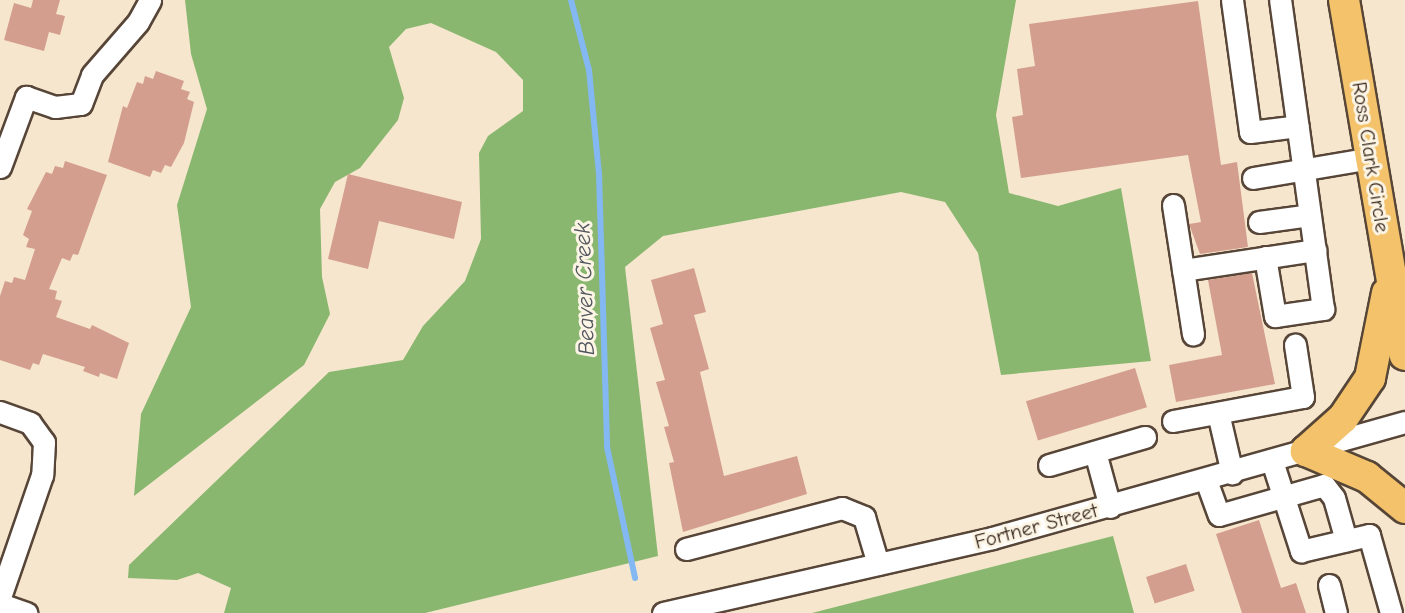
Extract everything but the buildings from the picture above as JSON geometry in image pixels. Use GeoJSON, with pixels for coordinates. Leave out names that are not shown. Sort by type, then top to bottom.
{"type":"FeatureCollection","features":[{"type":"Feature","properties":{"kind":"highway","name":"Ross Clark Circle"},"geometry":{"type":"LineString","coordinates":[[1344,0],[1405,355]]}},
{"type":"Feature","properties":{"kind":"highway"},"geometry":{"type":"LineString","coordinates":[[1391,275],[1370,378],[1343,418],[1306,451],[1367,477],[1405,508]]}},
{"type":"Feature","properties":{"kind":"street"},"geometry":{"type":"LineString","coordinates":[[0,167],[26,97],[55,107],[81,104],[92,75],[138,22],[150,0]]}},
{"type":"Feature","properties":{"kind":"street"},"geometry":{"type":"LineString","coordinates":[[1232,0],[1250,132],[1298,126]]}},
{"type":"Feature","properties":{"kind":"street"},"geometry":{"type":"LineString","coordinates":[[1265,257],[1275,316],[1323,309],[1280,0]]}},
{"type":"Feature","properties":{"kind":"street"},"geometry":{"type":"LineString","coordinates":[[1253,178],[1371,158]]}},
{"type":"Feature","properties":{"kind":"street"},"geometry":{"type":"LineString","coordinates":[[1173,205],[1193,334]]}},
{"type":"Feature","properties":{"kind":"street"},"geometry":{"type":"LineString","coordinates":[[1258,222],[1310,215]]}},
{"type":"Feature","properties":{"kind":"street"},"geometry":{"type":"LineString","coordinates":[[1183,270],[1315,250]]}},
{"type":"Feature","properties":{"kind":"street"},"geometry":{"type":"LineString","coordinates":[[1173,421],[1304,397],[1294,345]]}},
{"type":"Feature","properties":{"kind":"street"},"geometry":{"type":"LineString","coordinates":[[0,412],[30,423],[44,442],[42,475],[2,605],[26,613]]}},
{"type":"Feature","properties":{"kind":"street"},"geometry":{"type":"LineString","coordinates":[[1218,412],[1232,473]]}},
{"type":"Feature","properties":{"kind":"street","name":"Fortner Street"},"geometry":{"type":"LineString","coordinates":[[663,613],[1110,507],[1405,422]]}},
{"type":"Feature","properties":{"kind":"street"},"geometry":{"type":"LineString","coordinates":[[1049,465],[1144,437]]}},
{"type":"Feature","properties":{"kind":"street"},"geometry":{"type":"LineString","coordinates":[[1095,453],[1110,507]]}},
{"type":"Feature","properties":{"kind":"street"},"geometry":{"type":"LineString","coordinates":[[1272,461],[1301,551],[1368,535],[1391,613]]}},
{"type":"Feature","properties":{"kind":"street"},"geometry":{"type":"LineString","coordinates":[[1206,480],[1219,515],[1324,485],[1334,498],[1346,540]]}},
{"type":"Feature","properties":{"kind":"street"},"geometry":{"type":"LineString","coordinates":[[686,549],[842,508],[864,517],[878,564]]}},
{"type":"Feature","properties":{"kind":"street"},"geometry":{"type":"LineString","coordinates":[[1329,585],[1336,613]]}},
{"type":"Feature","properties":{"kind":"green space"},"geometry":{"type":"Polygon","coordinates":[[[185,0],[1016,0],[996,115],[1009,193],[1058,206],[1121,188],[1151,361],[1001,375],[978,253],[945,202],[901,192],[663,236],[625,267],[658,556],[425,613],[224,613],[231,588],[198,573],[177,580],[128,578],[129,565],[329,372],[403,360],[423,326],[465,281],[481,239],[479,153],[488,136],[523,111],[523,80],[496,52],[431,23],[406,29],[389,47],[404,98],[398,120],[360,168],[335,182],[320,209],[322,277],[330,314],[304,365],[134,496],[141,414],[191,307],[177,205],[207,109],[191,54],[185,0]]]}},
{"type":"Feature","properties":{"kind":"green space"},"geometry":{"type":"Polygon","coordinates":[[[1113,536],[1134,613],[812,613],[1113,536]]]}},
{"type":"Feature","properties":{"kind":"waterway","name":"Beaver Creek"},"geometry":{"type":"LineString","coordinates":[[571,0],[589,70],[599,173],[607,447],[635,578]]}}]}
